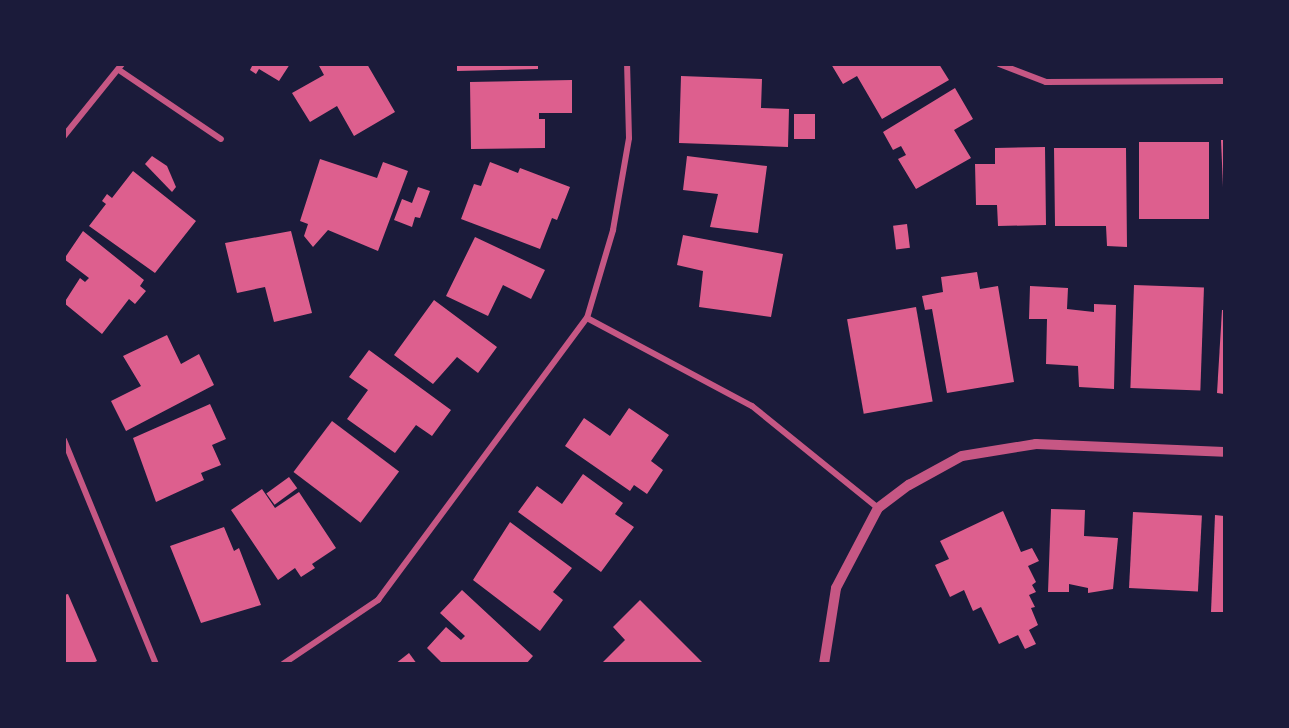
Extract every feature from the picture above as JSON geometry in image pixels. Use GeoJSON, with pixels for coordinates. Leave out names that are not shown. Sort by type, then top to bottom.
{"type":"FeatureCollection","features":[{"type":"Feature","properties":{"kind":"street"},"geometry":{"type":"LineString","coordinates":[[283,663],[378,600],[586,318],[613,230],[629,138],[627,64]]}},
{"type":"Feature","properties":{"kind":"street"},"geometry":{"type":"LineString","coordinates":[[999,64],[1046,82],[1224,81]]}},
{"type":"Feature","properties":{"kind":"street"},"geometry":{"type":"LineString","coordinates":[[64,136],[121,67],[221,140]]}},
{"type":"Feature","properties":{"kind":"street"},"geometry":{"type":"LineString","coordinates":[[586,318],[752,406],[878,508]]}},
{"type":"Feature","properties":{"kind":"street"},"geometry":{"type":"LineString","coordinates":[[64,440],[156,663]]}},
{"type":"Feature","properties":{"kind":"street"},"geometry":{"type":"LineString","coordinates":[[824,663],[836,588],[878,508],[909,485],[962,456],[994,448],[1036,444],[1224,452]]}},
{"type":"Feature","properties":{"kind":"building"},"geometry":{"type":"Polygon","coordinates":[[[253,64],[290,64],[279,81],[259,69],[256,74],[250,70],[253,64]]]}},
{"type":"Feature","properties":{"kind":"building"},"geometry":{"type":"Polygon","coordinates":[[[318,64],[367,64],[395,112],[354,136],[337,106],[310,122],[292,93],[324,75],[318,64]]]}},
{"type":"Feature","properties":{"kind":"building"},"geometry":{"type":"Polygon","coordinates":[[[457,64],[538,64],[538,69],[457,71],[457,64]]]}},
{"type":"Feature","properties":{"kind":"building"},"geometry":{"type":"Polygon","coordinates":[[[831,64],[939,64],[949,80],[882,119],[857,76],[843,84],[831,64]]]}},
{"type":"Feature","properties":{"kind":"building"},"geometry":{"type":"Polygon","coordinates":[[[681,76],[762,79],[761,108],[789,109],[788,147],[679,143],[681,76]]]}},
{"type":"Feature","properties":{"kind":"building"},"geometry":{"type":"Polygon","coordinates":[[[572,80],[572,113],[539,113],[539,119],[545,119],[545,148],[471,149],[470,82],[572,80]]]}},
{"type":"Feature","properties":{"kind":"building"},"geometry":{"type":"Polygon","coordinates":[[[955,88],[973,119],[954,130],[971,158],[916,189],[898,159],[906,155],[901,146],[893,150],[883,132],[955,88]]]}},
{"type":"Feature","properties":{"kind":"building"},"geometry":{"type":"Polygon","coordinates":[[[794,114],[815,114],[815,139],[794,139],[794,114]]]}},
{"type":"Feature","properties":{"kind":"building"},"geometry":{"type":"Polygon","coordinates":[[[1221,140],[1224,140],[1224,187],[1223,187],[1221,140]]]}},
{"type":"Feature","properties":{"kind":"building"},"geometry":{"type":"Polygon","coordinates":[[[1139,142],[1209,142],[1209,219],[1139,219],[1139,142]]]}},
{"type":"Feature","properties":{"kind":"building"},"geometry":{"type":"Polygon","coordinates":[[[1045,147],[1046,225],[998,226],[997,205],[976,205],[975,164],[995,164],[995,148],[1045,147]]]}},
{"type":"Feature","properties":{"kind":"building"},"geometry":{"type":"Polygon","coordinates":[[[1054,148],[1126,148],[1127,247],[1107,246],[1106,226],[1055,226],[1054,148]]]}},
{"type":"Feature","properties":{"kind":"building"},"geometry":{"type":"Polygon","coordinates":[[[152,156],[167,166],[176,187],[172,192],[145,164],[152,156]]]}},
{"type":"Feature","properties":{"kind":"building"},"geometry":{"type":"Polygon","coordinates":[[[687,156],[767,166],[758,233],[710,227],[718,194],[683,190],[687,156]]]}},
{"type":"Feature","properties":{"kind":"building"},"geometry":{"type":"Polygon","coordinates":[[[320,159],[377,178],[383,162],[408,171],[378,251],[328,230],[313,247],[304,236],[308,224],[300,221],[320,159]]]}},
{"type":"Feature","properties":{"kind":"building"},"geometry":{"type":"Polygon","coordinates":[[[490,162],[518,173],[520,168],[570,187],[557,220],[552,218],[540,249],[461,219],[474,184],[481,186],[490,162]]]}},
{"type":"Feature","properties":{"kind":"building"},"geometry":{"type":"Polygon","coordinates":[[[133,171],[196,221],[155,273],[89,226],[106,204],[102,201],[107,194],[112,198],[133,171]]]}},
{"type":"Feature","properties":{"kind":"building"},"geometry":{"type":"Polygon","coordinates":[[[418,187],[430,191],[420,218],[415,217],[412,227],[394,220],[402,199],[412,203],[418,187]]]}},
{"type":"Feature","properties":{"kind":"building"},"geometry":{"type":"Polygon","coordinates":[[[907,224],[910,248],[896,250],[893,226],[907,224]]]}},
{"type":"Feature","properties":{"kind":"building"},"geometry":{"type":"Polygon","coordinates":[[[83,231],[144,280],[140,286],[146,291],[135,304],[129,299],[102,334],[64,303],[80,278],[85,282],[89,278],[64,259],[83,231]]]}},
{"type":"Feature","properties":{"kind":"building"},"geometry":{"type":"Polygon","coordinates":[[[291,231],[312,313],[274,322],[265,287],[237,293],[225,243],[291,231]]]}},
{"type":"Feature","properties":{"kind":"building"},"geometry":{"type":"Polygon","coordinates":[[[683,235],[783,254],[771,317],[699,307],[703,271],[677,265],[683,235]]]}},
{"type":"Feature","properties":{"kind":"building"},"geometry":{"type":"Polygon","coordinates":[[[475,237],[545,270],[531,299],[503,285],[488,316],[446,296],[475,237]]]}},
{"type":"Feature","properties":{"kind":"building"},"geometry":{"type":"Polygon","coordinates":[[[977,272],[980,289],[998,286],[1014,382],[947,393],[932,309],[925,310],[922,296],[943,292],[941,277],[977,272]]]}},
{"type":"Feature","properties":{"kind":"building"},"geometry":{"type":"Polygon","coordinates":[[[1134,285],[1204,287],[1200,390],[1130,388],[1134,285]]]}},
{"type":"Feature","properties":{"kind":"building"},"geometry":{"type":"Polygon","coordinates":[[[1030,286],[1068,288],[1067,309],[1094,312],[1094,304],[1116,305],[1114,389],[1079,387],[1078,366],[1046,364],[1047,319],[1029,319],[1030,286]]]}},
{"type":"Feature","properties":{"kind":"building"},"geometry":{"type":"Polygon","coordinates":[[[434,300],[497,347],[478,373],[457,357],[433,384],[394,355],[434,300]]]}},
{"type":"Feature","properties":{"kind":"building"},"geometry":{"type":"Polygon","coordinates":[[[916,307],[933,402],[864,414],[847,319],[916,307]]]}},
{"type":"Feature","properties":{"kind":"building"},"geometry":{"type":"Polygon","coordinates":[[[1222,310],[1224,310],[1224,394],[1217,393],[1222,310]]]}},
{"type":"Feature","properties":{"kind":"building"},"geometry":{"type":"Polygon","coordinates":[[[167,335],[181,364],[199,354],[214,385],[126,431],[111,401],[141,386],[123,356],[167,335]]]}},
{"type":"Feature","properties":{"kind":"building"},"geometry":{"type":"Polygon","coordinates":[[[369,350],[451,410],[432,436],[416,425],[395,453],[347,419],[368,390],[349,377],[369,350]]]}},
{"type":"Feature","properties":{"kind":"building"},"geometry":{"type":"Polygon","coordinates":[[[210,404],[226,439],[212,445],[221,465],[201,473],[204,480],[156,502],[133,438],[210,404]]]}},
{"type":"Feature","properties":{"kind":"building"},"geometry":{"type":"Polygon","coordinates":[[[629,408],[669,435],[651,461],[663,470],[647,494],[634,485],[630,491],[565,446],[584,418],[610,436],[629,408]]]}},
{"type":"Feature","properties":{"kind":"building"},"geometry":{"type":"Polygon","coordinates":[[[332,421],[399,472],[361,523],[293,472],[332,421]]]}},
{"type":"Feature","properties":{"kind":"building"},"geometry":{"type":"Polygon","coordinates":[[[583,474],[623,503],[615,514],[634,527],[601,572],[518,512],[537,486],[562,504],[583,474]]]}},
{"type":"Feature","properties":{"kind":"building"},"geometry":{"type":"Polygon","coordinates":[[[289,477],[297,488],[275,505],[266,493],[289,477]]]}},
{"type":"Feature","properties":{"kind":"building"},"geometry":{"type":"Polygon","coordinates":[[[262,489],[275,508],[299,492],[336,548],[312,564],[315,568],[301,577],[295,568],[278,580],[231,510],[262,489]]]}},
{"type":"Feature","properties":{"kind":"building"},"geometry":{"type":"Polygon","coordinates":[[[1051,509],[1085,510],[1084,536],[1118,538],[1113,589],[1088,593],[1088,588],[1069,584],[1069,592],[1048,592],[1051,509]]]}},
{"type":"Feature","properties":{"kind":"building"},"geometry":{"type":"Polygon","coordinates":[[[1003,511],[1021,552],[1032,548],[1039,561],[1028,566],[1036,582],[1032,585],[1036,592],[1029,595],[1035,607],[1031,608],[1038,625],[1029,630],[1036,644],[1025,649],[1018,635],[999,644],[981,607],[973,611],[964,590],[950,597],[935,565],[949,559],[940,541],[1003,511]]]}},
{"type":"Feature","properties":{"kind":"building"},"geometry":{"type":"Polygon","coordinates":[[[1133,512],[1202,516],[1198,592],[1129,588],[1133,512]]]}},
{"type":"Feature","properties":{"kind":"building"},"geometry":{"type":"Polygon","coordinates":[[[1215,515],[1224,516],[1224,612],[1211,612],[1215,515]]]}},
{"type":"Feature","properties":{"kind":"building"},"geometry":{"type":"Polygon","coordinates":[[[510,522],[572,568],[553,592],[563,600],[540,631],[473,580],[510,522]]]}},
{"type":"Feature","properties":{"kind":"building"},"geometry":{"type":"Polygon","coordinates":[[[224,527],[234,551],[239,548],[261,605],[201,623],[170,546],[224,527]]]}},
{"type":"Feature","properties":{"kind":"building"},"geometry":{"type":"Polygon","coordinates":[[[462,590],[533,656],[526,664],[443,664],[427,648],[446,627],[461,640],[465,636],[440,613],[462,590]]]}},
{"type":"Feature","properties":{"kind":"building"},"geometry":{"type":"Polygon","coordinates":[[[68,594],[97,661],[91,664],[64,664],[64,595],[68,594]]]}},
{"type":"Feature","properties":{"kind":"building"},"geometry":{"type":"Polygon","coordinates":[[[640,600],[704,664],[601,664],[625,640],[613,627],[640,600]]]}},
{"type":"Feature","properties":{"kind":"building"},"geometry":{"type":"Polygon","coordinates":[[[409,653],[417,664],[395,664],[409,653]]]}}]}
